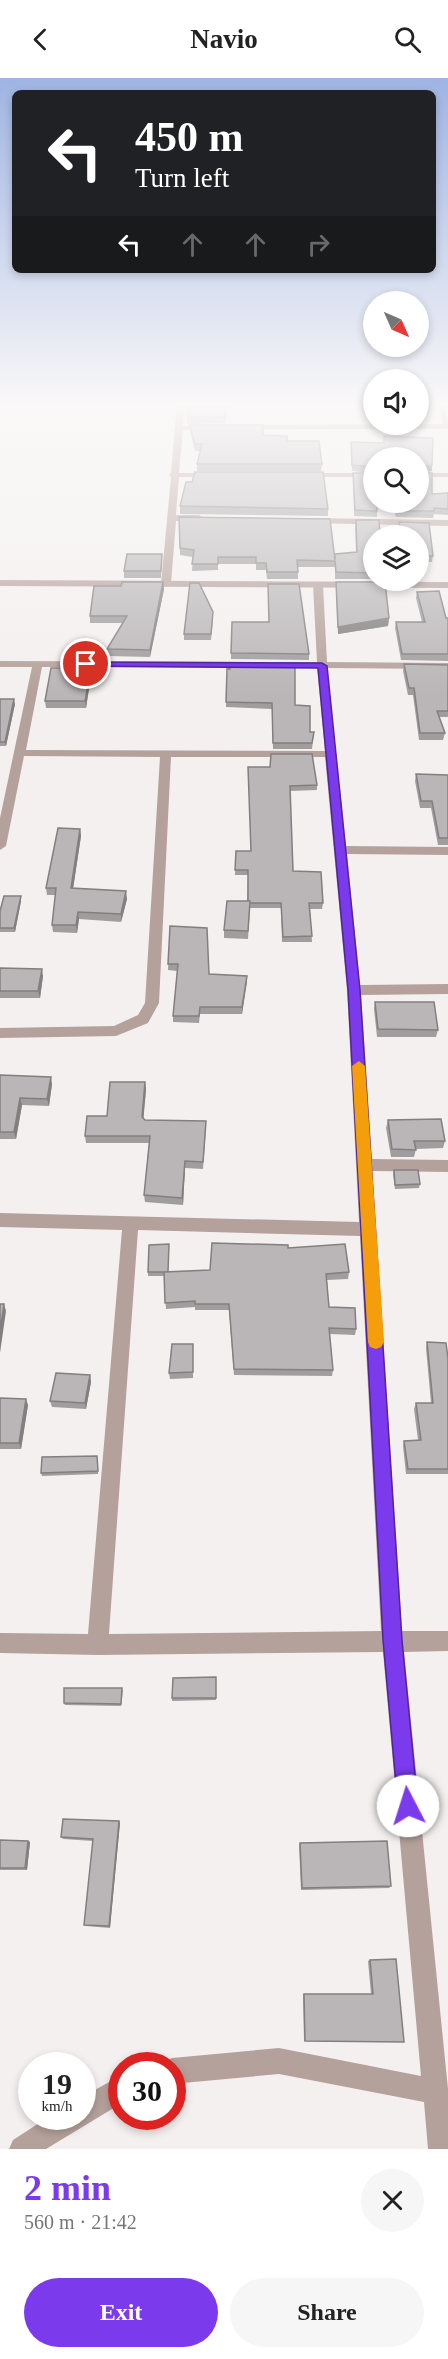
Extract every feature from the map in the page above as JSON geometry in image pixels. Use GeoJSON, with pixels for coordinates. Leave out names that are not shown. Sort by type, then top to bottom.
{"type":"FeatureCollection","features":[{"type":"Feature","properties":{"kind":"street"},"geometry":{"type":"LineString","coordinates":[[166,584],[172,500]]}},
{"type":"Feature","properties":{"kind":"street"},"geometry":{"type":"LineString","coordinates":[[171,518],[205,519]]}},
{"type":"Feature","properties":{"kind":"street"},"geometry":{"type":"LineString","coordinates":[[298,520],[448,523]]}},
{"type":"Feature","properties":{"kind":"street"},"geometry":{"type":"LineString","coordinates":[[0,583],[448,585]]}},
{"type":"Feature","properties":{"kind":"street"},"geometry":{"type":"LineString","coordinates":[[318,585],[322,666],[354,990],[392,1640],[441,2149]]}},
{"type":"Feature","properties":{"kind":"street"},"geometry":{"type":"LineString","coordinates":[[0,664],[448,666]]}},
{"type":"Feature","properties":{"kind":"street"},"geometry":{"type":"LineString","coordinates":[[0,846],[38,664]]}},
{"type":"Feature","properties":{"kind":"street"},"geometry":{"type":"LineString","coordinates":[[20,753],[331,754]]}},
{"type":"Feature","properties":{"kind":"street"},"geometry":{"type":"LineString","coordinates":[[0,1033],[116,1031],[143,1019],[152,1004],[166,753]]}},
{"type":"Feature","properties":{"kind":"street"},"geometry":{"type":"LineString","coordinates":[[340,850],[448,851]]}},
{"type":"Feature","properties":{"kind":"street"},"geometry":{"type":"LineString","coordinates":[[354,990],[448,989]]}},
{"type":"Feature","properties":{"kind":"street"},"geometry":{"type":"LineString","coordinates":[[364,1165],[448,1166]]}},
{"type":"Feature","properties":{"kind":"street"},"geometry":{"type":"LineString","coordinates":[[0,1220],[369,1229]]}},
{"type":"Feature","properties":{"kind":"street"},"geometry":{"type":"LineString","coordinates":[[98,1645],[131,1222]]}},
{"type":"Feature","properties":{"kind":"street"},"geometry":{"type":"LineString","coordinates":[[0,1643],[98,1645],[448,1641]]}},
{"type":"Feature","properties":{"kind":"street"},"geometry":{"type":"LineString","coordinates":[[186,2070],[279,2061],[435,2091]]}},
{"type":"Feature","properties":{"kind":"street"},"geometry":{"type":"LineString","coordinates":[[22,2149],[53,2130]]}},
{"type":"Feature","properties":{"kind":"building"},"geometry":{"type":"Polygon","coordinates":[[[182,500],[327,500],[328,509],[180,506],[182,500]]]}},
{"type":"Feature","properties":{"kind":"building"},"geometry":{"type":"Polygon","coordinates":[[[354,500],[363,500],[363,510],[355,510],[354,500]]]}},
{"type":"Feature","properties":{"kind":"building"},"geometry":{"type":"Polygon","coordinates":[[[429,500],[448,500],[448,509],[434,508],[434,511],[429,511],[429,500]]]}},
{"type":"Feature","properties":{"kind":"building"},"geometry":{"type":"Polygon","coordinates":[[[179,517],[330,519],[335,560],[335,554],[357,552],[356,520],[379,520],[379,525],[363,525],[363,573],[336,572],[335,561],[297,560],[298,572],[267,572],[266,563],[256,563],[256,557],[218,557],[218,564],[192,564],[194,550],[180,548],[179,517]]]}},
{"type":"Feature","properties":{"kind":"building"},"geometry":{"type":"Polygon","coordinates":[[[399,522],[429,523],[433,556],[429,556],[429,525],[400,525],[399,522]]]}},
{"type":"Feature","properties":{"kind":"building"},"geometry":{"type":"Polygon","coordinates":[[[127,554],[162,554],[161,571],[124,571],[127,554]]]}},
{"type":"Feature","properties":{"kind":"building"},"geometry":{"type":"Polygon","coordinates":[[[122,582],[163,582],[150,650],[107,649],[127,616],[90,616],[94,586],[121,586],[122,582]]]}},
{"type":"Feature","properties":{"kind":"building"},"geometry":{"type":"Polygon","coordinates":[[[336,582],[363,582],[363,591],[386,591],[389,618],[338,627],[336,582]]]}},
{"type":"Feature","properties":{"kind":"building"},"geometry":{"type":"Polygon","coordinates":[[[190,583],[199,583],[213,612],[211,634],[184,634],[190,583]]]}},
{"type":"Feature","properties":{"kind":"building"},"geometry":{"type":"Polygon","coordinates":[[[268,584],[299,584],[309,654],[231,653],[232,622],[269,622],[268,584]]]}},
{"type":"Feature","properties":{"kind":"building"},"geometry":{"type":"Polygon","coordinates":[[[439,591],[446,618],[448,618],[448,654],[402,654],[396,622],[425,622],[417,592],[439,591]]]}},
{"type":"Feature","properties":{"kind":"building"},"geometry":{"type":"Polygon","coordinates":[[[72,663],[92,663],[85,701],[45,701],[51,668],[71,668],[72,663]]]}},
{"type":"Feature","properties":{"kind":"building"},"geometry":{"type":"Polygon","coordinates":[[[404,664],[448,665],[448,711],[437,711],[445,733],[420,733],[414,688],[409,688],[404,664]]]}},
{"type":"Feature","properties":{"kind":"building"},"geometry":{"type":"Polygon","coordinates":[[[231,665],[295,665],[295,705],[310,706],[310,732],[314,732],[312,743],[273,743],[272,703],[226,702],[227,668],[230,669],[231,665]]]}},
{"type":"Feature","properties":{"kind":"building"},"geometry":{"type":"Polygon","coordinates":[[[0,699],[14,699],[5,742],[0,742],[0,699]]]}},
{"type":"Feature","properties":{"kind":"building"},"geometry":{"type":"Polygon","coordinates":[[[271,754],[312,754],[317,785],[290,786],[293,871],[321,872],[323,903],[309,903],[312,936],[283,937],[281,903],[250,903],[248,901],[248,870],[235,870],[236,851],[251,851],[248,767],[270,767],[271,754]]]}},
{"type":"Feature","properties":{"kind":"building"},"geometry":{"type":"Polygon","coordinates":[[[416,774],[448,775],[448,838],[439,838],[432,801],[421,801],[416,774]]]}},
{"type":"Feature","properties":{"kind":"building"},"geometry":{"type":"Polygon","coordinates":[[[58,828],[80,829],[71,888],[126,891],[121,914],[78,912],[76,925],[52,925],[56,888],[46,888],[58,828]]]}},
{"type":"Feature","properties":{"kind":"building"},"geometry":{"type":"Polygon","coordinates":[[[4,896],[21,896],[14,928],[0,928],[0,911],[4,896]]]}},
{"type":"Feature","properties":{"kind":"building"},"geometry":{"type":"Polygon","coordinates":[[[227,901],[250,901],[248,931],[224,930],[227,901]]]}},
{"type":"Feature","properties":{"kind":"building"},"geometry":{"type":"Polygon","coordinates":[[[170,926],[207,928],[209,974],[247,976],[242,1007],[200,1007],[199,1016],[173,1016],[178,964],[168,964],[170,926]]]}},
{"type":"Feature","properties":{"kind":"building"},"geometry":{"type":"Polygon","coordinates":[[[0,968],[42,969],[38,991],[0,991],[0,968]]]}},
{"type":"Feature","properties":{"kind":"building"},"geometry":{"type":"Polygon","coordinates":[[[375,1002],[434,1002],[438,1030],[378,1029],[375,1002]]]}},
{"type":"Feature","properties":{"kind":"building"},"geometry":{"type":"Polygon","coordinates":[[[0,1075],[51,1077],[47,1099],[20,1098],[14,1132],[0,1132],[0,1075]]]}},
{"type":"Feature","properties":{"kind":"building"},"geometry":{"type":"Polygon","coordinates":[[[110,1082],[145,1082],[142,1117],[145,1120],[206,1121],[203,1162],[185,1161],[182,1198],[144,1195],[150,1136],[85,1136],[87,1116],[107,1116],[110,1082]]]}},
{"type":"Feature","properties":{"kind":"building"},"geometry":{"type":"Polygon","coordinates":[[[441,1119],[445,1141],[414,1141],[416,1150],[392,1149],[388,1120],[441,1119]]]}},
{"type":"Feature","properties":{"kind":"building"},"geometry":{"type":"Polygon","coordinates":[[[394,1170],[418,1170],[420,1184],[395,1185],[394,1170]]]}},
{"type":"Feature","properties":{"kind":"building"},"geometry":{"type":"Polygon","coordinates":[[[212,1243],[288,1245],[288,1248],[345,1244],[349,1272],[326,1274],[329,1307],[355,1308],[356,1329],[329,1328],[333,1370],[234,1369],[229,1304],[195,1304],[195,1301],[165,1303],[164,1272],[210,1270],[212,1243]]]}},
{"type":"Feature","properties":{"kind":"building"},"geometry":{"type":"Polygon","coordinates":[[[169,1244],[168,1272],[148,1272],[149,1245],[169,1244]]]}},
{"type":"Feature","properties":{"kind":"building"},"geometry":{"type":"Polygon","coordinates":[[[0,1304],[4,1304],[0,1331],[0,1304]]]}},
{"type":"Feature","properties":{"kind":"building"},"geometry":{"type":"Polygon","coordinates":[[[427,1342],[446,1343],[448,1469],[408,1469],[404,1441],[421,1440],[416,1403],[433,1403],[427,1342]]]}},
{"type":"Feature","properties":{"kind":"building"},"geometry":{"type":"Polygon","coordinates":[[[172,1344],[193,1344],[193,1372],[169,1373],[172,1344]]]}},
{"type":"Feature","properties":{"kind":"building"},"geometry":{"type":"Polygon","coordinates":[[[56,1373],[90,1375],[85,1403],[50,1401],[56,1373]]]}},
{"type":"Feature","properties":{"kind":"building"},"geometry":{"type":"Polygon","coordinates":[[[0,1398],[26,1399],[19,1443],[0,1443],[0,1398]]]}},
{"type":"Feature","properties":{"kind":"building"},"geometry":{"type":"Polygon","coordinates":[[[97,1456],[98,1471],[41,1473],[42,1457],[97,1456]]]}},
{"type":"Feature","properties":{"kind":"building"},"geometry":{"type":"Polygon","coordinates":[[[216,1677],[216,1698],[172,1698],[173,1678],[216,1677]]]}},
{"type":"Feature","properties":{"kind":"building"},"geometry":{"type":"Polygon","coordinates":[[[64,1688],[122,1688],[121,1704],[64,1703],[64,1688]]]}},
{"type":"Feature","properties":{"kind":"building"},"geometry":{"type":"Polygon","coordinates":[[[63,1819],[119,1821],[109,1926],[84,1925],[93,1839],[61,1837],[63,1819]]]}},
{"type":"Feature","properties":{"kind":"building"},"geometry":{"type":"Polygon","coordinates":[[[0,1840],[28,1841],[25,1868],[0,1868],[0,1840]]]}},
{"type":"Feature","properties":{"kind":"building"},"geometry":{"type":"Polygon","coordinates":[[[387,1841],[391,1886],[302,1888],[300,1843],[387,1841]]]}},
{"type":"Feature","properties":{"kind":"building"},"geometry":{"type":"Polygon","coordinates":[[[396,1959],[404,2042],[305,2041],[304,1994],[373,1994],[370,1960],[396,1959]]]}},
{"type":"Feature","properties":{"kind":"slow traffic"},"geometry":{"type":"LineString","coordinates":[[359,1066],[376,1342]]}},
{"type":"Feature","properties":{"kind":"route"},"geometry":{"type":"LineString","coordinates":[[86,664],[322,666],[354,990],[392,1640],[408,1806]]}}]}
